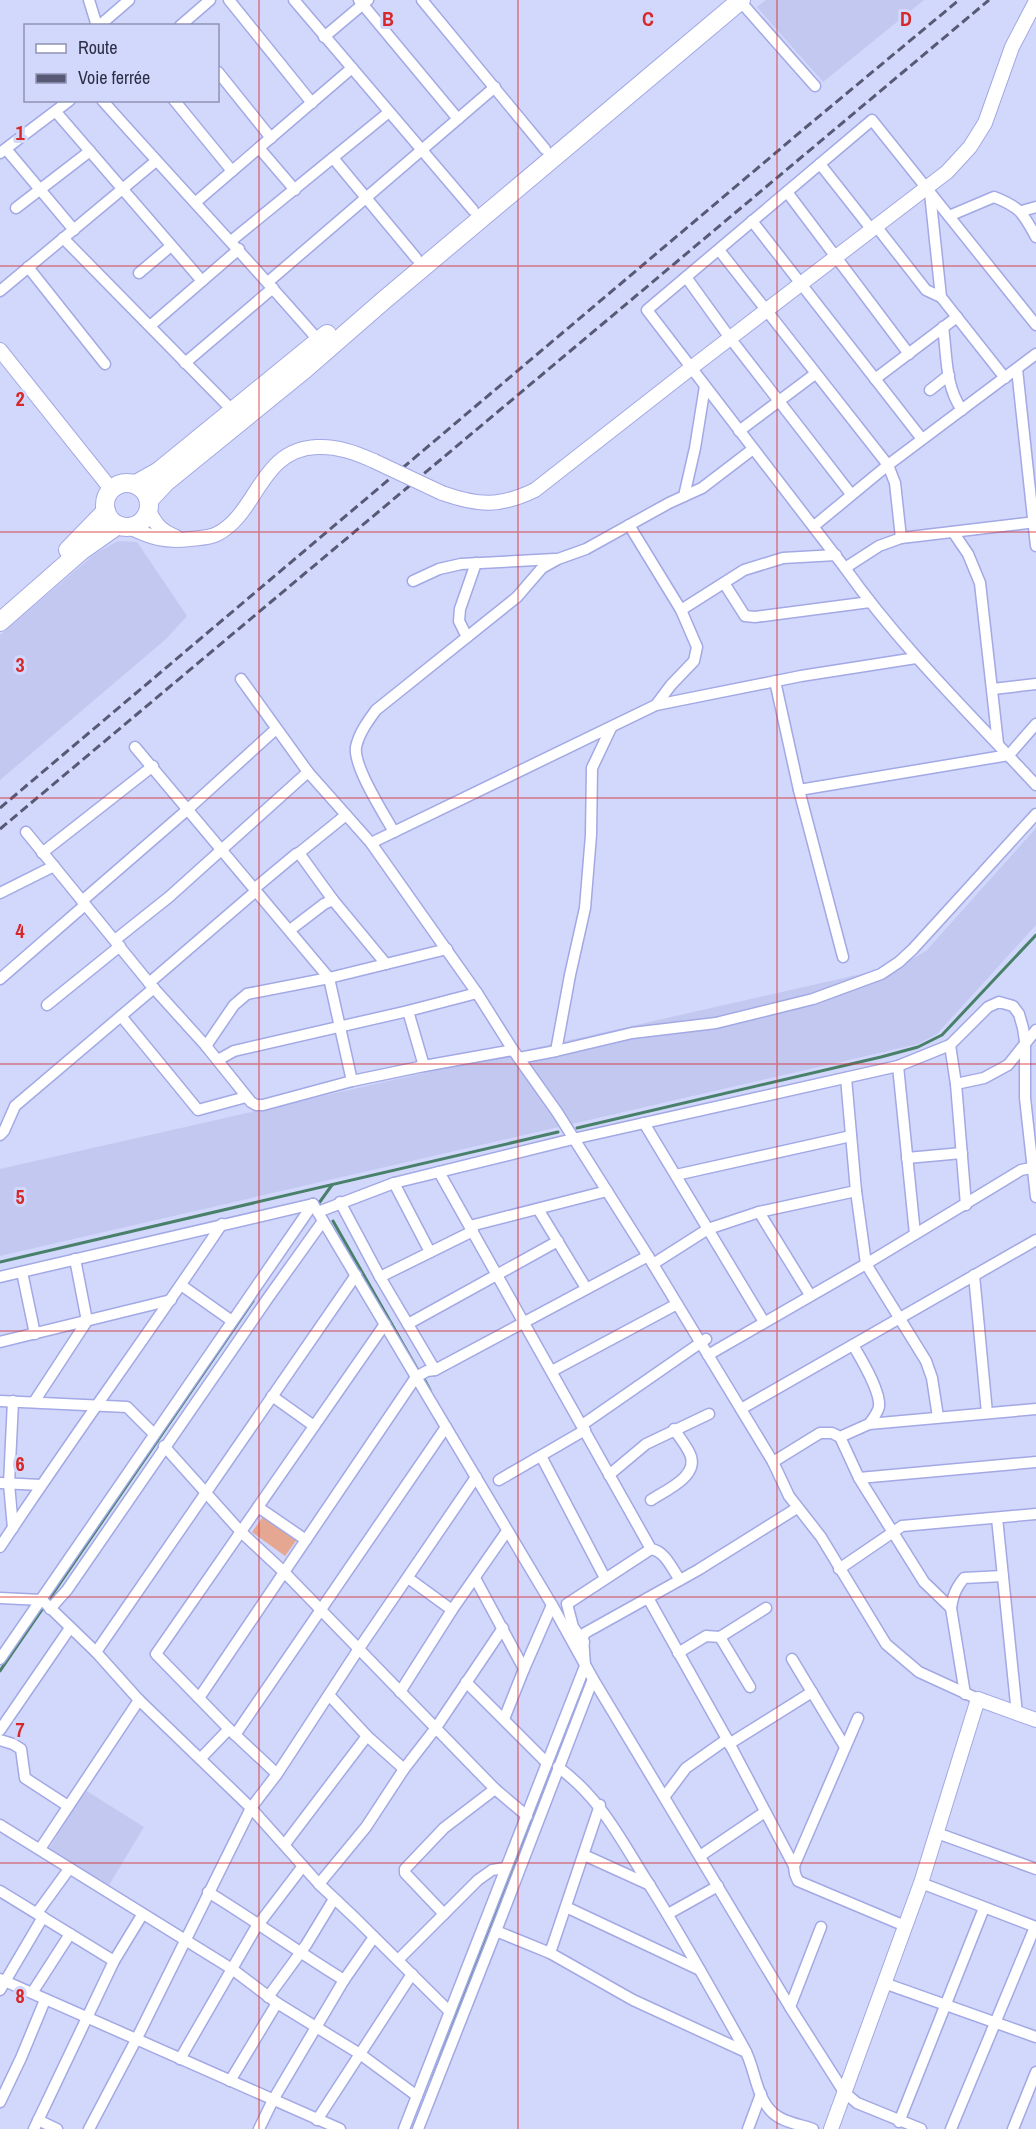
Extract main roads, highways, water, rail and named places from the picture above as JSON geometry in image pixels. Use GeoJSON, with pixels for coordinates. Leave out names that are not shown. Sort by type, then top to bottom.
{"type":"FeatureCollection","features":[{"type":"Feature","properties":{"kind":"highway"},"geometry":{"type":"LineString","coordinates":[[136,484],[159,471],[319,341],[545,149],[734,0]]}},
{"type":"Feature","properties":{"kind":"highway"},"geometry":{"type":"LineString","coordinates":[[0,622],[81,552],[124,526],[141,522],[166,482],[305,369],[734,0]]}},
{"type":"Feature","properties":{"kind":"highway"},"geometry":{"type":"LineString","coordinates":[[124,526],[110,519],[106,511],[106,498],[111,489],[125,482],[136,484],[144,490],[149,506]]}},
{"type":"Feature","properties":{"kind":"highway"},"geometry":{"type":"LineString","coordinates":[[0,608],[76,543],[106,511]]}},
{"type":"Feature","properties":{"kind":"waterway"},"geometry":{"type":"LineString","coordinates":[[577,1128],[918,1047],[942,1035],[1036,935]]}},
{"type":"Feature","properties":{"kind":"waterway"},"geometry":{"type":"LineString","coordinates":[[0,1262],[558,1132]]}},
{"type":"Feature","properties":{"kind":"waterway"},"geometry":{"type":"LineString","coordinates":[[319,1203],[332,1185]]}},
{"type":"Feature","properties":{"kind":"waterway"},"geometry":{"type":"LineString","coordinates":[[333,1221],[419,1372]]}},
{"type":"Feature","properties":{"kind":"waterway"},"geometry":{"type":"LineString","coordinates":[[0,1671],[253,1301]]}},
{"type":"Feature","properties":{"kind":"waterway"},"geometry":{"type":"LineString","coordinates":[[423,1377],[430,1390]]}},
{"type":"Feature","properties":{"kind":"waterway"},"geometry":{"type":"LineString","coordinates":[[432,2080],[571,1716]]}},
{"type":"Feature","properties":{"kind":"railway"},"geometry":{"type":"LineString","coordinates":[[0,808],[959,0]]}},
{"type":"Feature","properties":{"kind":"railway"},"geometry":{"type":"LineString","coordinates":[[0,829],[989,0]]}}]}
